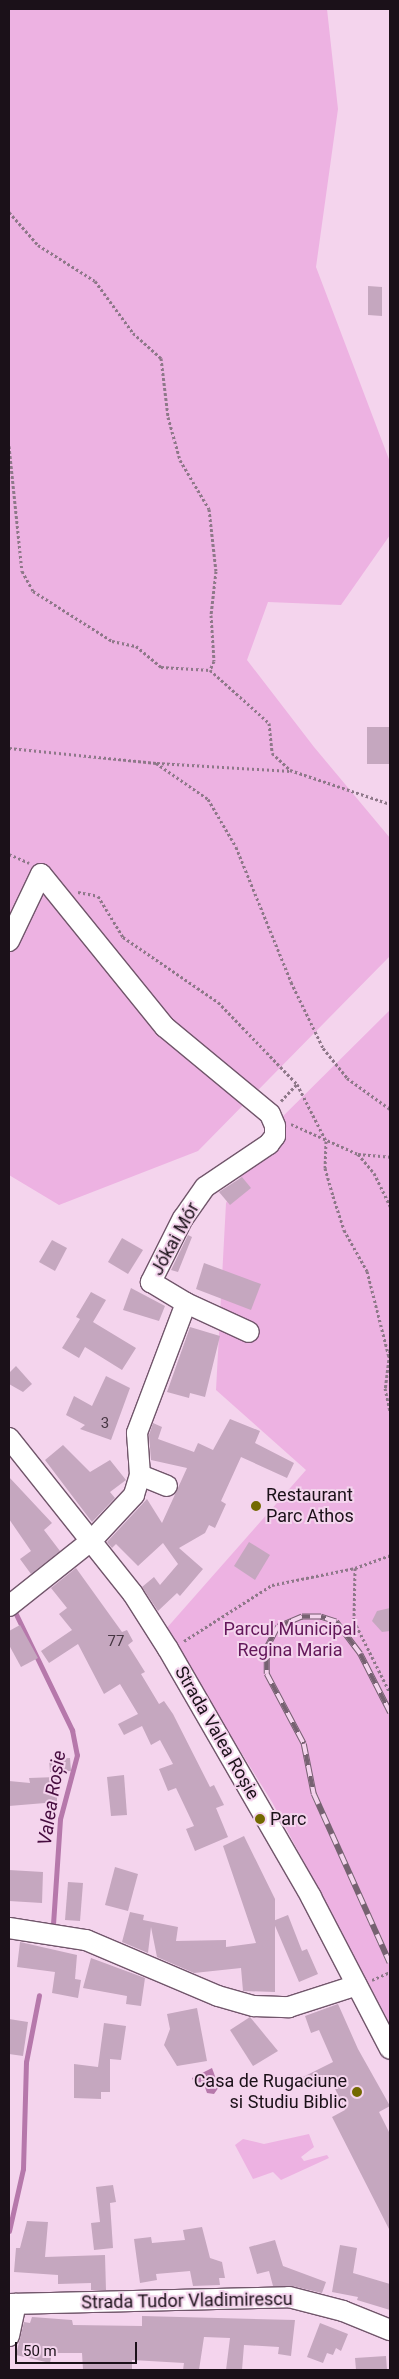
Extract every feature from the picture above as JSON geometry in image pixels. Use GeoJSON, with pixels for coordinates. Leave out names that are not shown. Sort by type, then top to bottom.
{"type":"FeatureCollection","features":[{"type":"Feature","properties":{"kind":"street"},"geometry":{"type":"LineString","coordinates":[[9,941],[41,874],[165,1026],[270,1114]]}},
{"type":"Feature","properties":{"kind":"street","name":"Jókai Mór"},"geometry":{"type":"LineString","coordinates":[[186,1304],[151,1282],[183,1218],[205,1187],[272,1141],[275,1126],[270,1114]]}},
{"type":"Feature","properties":{"kind":"street"},"geometry":{"type":"LineString","coordinates":[[12,1604],[92,1540],[134,1495],[140,1475],[137,1434],[186,1304],[249,1332]]}},
{"type":"Feature","properties":{"kind":"street","name":"Strada Valea Roșie"},"geometry":{"type":"LineString","coordinates":[[9,1438],[92,1540],[168,1649],[311,1897],[390,2049]]}},
{"type":"Feature","properties":{"kind":"street"},"geometry":{"type":"LineString","coordinates":[[140,1475],[167,1486]]}},
{"type":"Feature","properties":{"kind":"street"},"geometry":{"type":"LineString","coordinates":[[9,1928],[50,1933],[98,1944],[218,1996],[254,2006],[289,2007],[357,1986]]}},
{"type":"Feature","properties":{"kind":"street","name":"Strada Tudor Vladimirescu"},"geometry":{"type":"LineString","coordinates":[[13,2304],[289,2297],[343,2311],[390,2330]]}},
{"type":"Feature","properties":{"kind":"street"},"geometry":{"type":"LineString","coordinates":[[9,2336],[13,2304]]}},
{"type":"Feature","properties":{"kind":"path"},"geometry":{"type":"LineString","coordinates":[[9,212],[38,246],[95,281],[133,333],[161,358],[168,417],[180,460],[208,509],[216,571],[211,615],[214,662],[210,670]]}},
{"type":"Feature","properties":{"kind":"path"},"geometry":{"type":"LineString","coordinates":[[9,446],[22,571],[32,591],[112,641],[136,646],[161,667],[210,670],[269,723],[272,753],[294,772]]}},
{"type":"Feature","properties":{"kind":"path"},"geometry":{"type":"LineString","coordinates":[[9,748],[156,763],[294,772],[390,804]]}},
{"type":"Feature","properties":{"kind":"path"},"geometry":{"type":"LineString","coordinates":[[156,763],[208,799],[236,847],[291,982],[323,1048],[347,1078],[390,1108]]}},
{"type":"Feature","properties":{"kind":"path"},"geometry":{"type":"LineString","coordinates":[[297,1084],[270,1114],[358,1154],[390,1157]]}},
{"type":"Feature","properties":{"kind":"path"},"geometry":{"type":"LineString","coordinates":[[358,1154],[374,1173],[390,1206]]}},
{"type":"Feature","properties":{"kind":"path"},"geometry":{"type":"LineString","coordinates":[[390,1350],[385,1388],[390,1411]]}},
{"type":"Feature","properties":{"kind":"path"},"geometry":{"type":"LineString","coordinates":[[168,1649],[272,1585],[355,1568],[390,1555]]}},
{"type":"Feature","properties":{"kind":"path"},"geometry":{"type":"LineString","coordinates":[[355,1568],[354,1621],[390,1693]]}},
{"type":"Feature","properties":{"kind":"green space"},"geometry":{"type":"Polygon","coordinates":[[[9,9],[327,9],[338,109],[316,267],[390,462],[390,535],[341,605],[268,602],[247,660],[314,747],[390,838],[390,956],[198,1151],[59,1205],[9,1175],[9,9]]]}},
{"type":"Feature","properties":{"kind":"green space","name":"Parcul Municipal Regina Maria"},"geometry":{"type":"Polygon","coordinates":[[[390,1010],[390,2024],[272,1802],[165,1630],[306,1470],[216,1390],[226,1203],[264,1135],[390,1010]]]}},
{"type":"Feature","properties":{"kind":"green space"},"geometry":{"type":"Polygon","coordinates":[[[309,2134],[314,2147],[301,2157],[304,2161],[327,2155],[329,2158],[281,2180],[273,2172],[253,2179],[235,2145],[243,2139],[264,2144],[309,2134]]]}},
{"type":"Feature","properties":{"kind":"shaded area"},"geometry":{"type":"Polygon","coordinates":[[[212,2068],[219,2087],[214,2094],[207,2093],[203,2082],[194,2083],[192,2078],[212,2068]]]}},
{"type":"Feature","properties":{"kind":"building"},"geometry":{"type":"Polygon","coordinates":[[[368,286],[382,287],[382,316],[368,315],[368,286]]]}},
{"type":"Feature","properties":{"kind":"building"},"geometry":{"type":"Polygon","coordinates":[[[367,727],[390,727],[390,764],[367,764],[367,727]]]}},
{"type":"Feature","properties":{"kind":"building"},"geometry":{"type":"Polygon","coordinates":[[[242,1177],[251,1188],[230,1205],[219,1192],[242,1177]]]}},
{"type":"Feature","properties":{"kind":"building"},"geometry":{"type":"Polygon","coordinates":[[[188,1235],[192,1237],[178,1272],[171,1270],[188,1235]]]}},
{"type":"Feature","properties":{"kind":"building"},"geometry":{"type":"Polygon","coordinates":[[[122,1238],[143,1250],[128,1274],[108,1262],[122,1238]]]}},
{"type":"Feature","properties":{"kind":"building"},"geometry":{"type":"Polygon","coordinates":[[[52,1240],[67,1248],[55,1271],[39,1262],[52,1240]]]}},
{"type":"Feature","properties":{"kind":"building"},"geometry":{"type":"Polygon","coordinates":[[[204,1263],[261,1284],[251,1310],[196,1289],[204,1263]]]}},
{"type":"Feature","properties":{"kind":"building"},"geometry":{"type":"Polygon","coordinates":[[[131,1288],[165,1306],[159,1321],[123,1310],[131,1288]]]}},
{"type":"Feature","properties":{"kind":"building"},"geometry":{"type":"Polygon","coordinates":[[[91,1292],[106,1300],[93,1322],[136,1348],[122,1370],[85,1347],[79,1358],[62,1348],[80,1319],[76,1317],[91,1292]]]}},
{"type":"Feature","properties":{"kind":"building"},"geometry":{"type":"Polygon","coordinates":[[[190,1327],[220,1336],[205,1397],[190,1393],[189,1398],[167,1392],[190,1327]]]}},
{"type":"Feature","properties":{"kind":"building"},"geometry":{"type":"Polygon","coordinates":[[[16,1366],[32,1384],[23,1392],[9,1384],[9,1373],[16,1366]]]}},
{"type":"Feature","properties":{"kind":"building"},"geometry":{"type":"Polygon","coordinates":[[[106,1376],[130,1388],[111,1440],[80,1429],[85,1425],[66,1415],[74,1396],[92,1406],[106,1376]]]}},
{"type":"Feature","properties":{"kind":"building"},"geometry":{"type":"Polygon","coordinates":[[[230,1419],[260,1431],[255,1443],[294,1463],[287,1478],[241,1457],[221,1501],[226,1504],[215,1528],[209,1525],[205,1533],[179,1548],[203,1569],[180,1596],[177,1593],[158,1611],[142,1587],[154,1577],[160,1585],[178,1564],[163,1543],[138,1566],[116,1544],[112,1548],[107,1542],[147,1499],[162,1523],[187,1468],[151,1460],[149,1435],[153,1423],[162,1427],[158,1439],[194,1452],[198,1443],[213,1450],[230,1419]]]}},
{"type":"Feature","properties":{"kind":"building"},"geometry":{"type":"Polygon","coordinates":[[[63,1445],[90,1472],[110,1460],[126,1480],[110,1492],[115,1498],[92,1522],[45,1460],[63,1445]]]}},
{"type":"Feature","properties":{"kind":"building"},"geometry":{"type":"Polygon","coordinates":[[[9,1477],[52,1523],[44,1530],[60,1551],[31,1574],[20,1559],[31,1551],[9,1519],[9,1477]]]}},
{"type":"Feature","properties":{"kind":"building"},"geometry":{"type":"Polygon","coordinates":[[[249,1542],[270,1555],[255,1580],[234,1566],[249,1542]]]}},
{"type":"Feature","properties":{"kind":"building"},"geometry":{"type":"Polygon","coordinates":[[[76,1568],[122,1632],[127,1630],[133,1641],[128,1645],[145,1672],[141,1674],[159,1704],[164,1701],[173,1714],[210,1787],[214,1785],[224,1805],[216,1808],[228,1837],[195,1851],[186,1829],[194,1826],[176,1788],[168,1791],[159,1769],[173,1764],[160,1740],[151,1745],[142,1726],[124,1735],[118,1724],[138,1714],[120,1684],[104,1694],[78,1644],[49,1663],[41,1651],[72,1630],[59,1614],[67,1608],[51,1588],[76,1568]]]}},
{"type":"Feature","properties":{"kind":"building"},"geometry":{"type":"Polygon","coordinates":[[[390,1608],[390,1631],[382,1632],[372,1621],[377,1611],[390,1608]]]}},
{"type":"Feature","properties":{"kind":"building"},"geometry":{"type":"Polygon","coordinates":[[[20,1625],[38,1658],[21,1667],[9,1645],[9,1631],[20,1625]]]}},
{"type":"Feature","properties":{"kind":"building"},"geometry":{"type":"Polygon","coordinates":[[[70,1758],[71,1771],[50,1772],[49,1759],[70,1758]]]}},
{"type":"Feature","properties":{"kind":"building"},"geometry":{"type":"Polygon","coordinates":[[[124,1775],[127,1815],[111,1816],[107,1777],[124,1775]]]}},
{"type":"Feature","properties":{"kind":"building"},"geometry":{"type":"Polygon","coordinates":[[[57,1777],[57,1802],[9,1806],[9,1781],[30,1783],[29,1778],[57,1777]]]}},
{"type":"Feature","properties":{"kind":"building"},"geometry":{"type":"Polygon","coordinates":[[[244,1836],[275,1899],[275,1992],[243,1991],[241,1968],[194,1973],[157,1957],[151,1927],[148,1953],[122,1942],[130,1912],[144,1915],[143,1920],[178,1927],[176,1941],[226,1940],[226,1947],[256,1943],[223,1846],[244,1836]]]}},
{"type":"Feature","properties":{"kind":"building"},"geometry":{"type":"Polygon","coordinates":[[[115,1867],[138,1874],[128,1911],[105,1905],[115,1867]]]}},
{"type":"Feature","properties":{"kind":"building"},"geometry":{"type":"Polygon","coordinates":[[[9,1870],[43,1872],[42,1903],[9,1901],[9,1870]]]}},
{"type":"Feature","properties":{"kind":"building"},"geometry":{"type":"Polygon","coordinates":[[[68,1882],[83,1883],[80,1921],[65,1920],[68,1882]]]}},
{"type":"Feature","properties":{"kind":"building"},"geometry":{"type":"Polygon","coordinates":[[[288,1915],[302,1951],[307,1949],[318,1974],[299,1982],[273,1921],[288,1915]]]}},
{"type":"Feature","properties":{"kind":"building"},"geometry":{"type":"Polygon","coordinates":[[[20,1942],[77,1955],[75,1979],[81,1980],[78,1998],[52,1993],[55,1972],[17,1967],[20,1942]]]}},
{"type":"Feature","properties":{"kind":"building"},"geometry":{"type":"Polygon","coordinates":[[[91,1958],[145,1978],[141,2006],[126,2004],[127,1996],[83,1988],[91,1958]]]}},
{"type":"Feature","properties":{"kind":"building"},"geometry":{"type":"Polygon","coordinates":[[[338,2004],[358,2049],[390,2106],[379,2112],[390,2134],[390,2231],[332,2117],[345,2110],[330,2078],[307,2089],[301,2078],[333,2062],[319,2030],[311,2033],[305,2016],[338,2004]]]}},
{"type":"Feature","properties":{"kind":"building"},"geometry":{"type":"Polygon","coordinates":[[[197,2008],[207,2061],[177,2066],[164,2045],[170,2029],[167,2014],[197,2008]]]}},
{"type":"Feature","properties":{"kind":"building"},"geometry":{"type":"Polygon","coordinates":[[[250,2017],[278,2051],[253,2066],[230,2030],[250,2017]]]}},
{"type":"Feature","properties":{"kind":"building"},"geometry":{"type":"Polygon","coordinates":[[[9,2019],[28,2022],[23,2056],[9,2054],[9,2019]]]}},
{"type":"Feature","properties":{"kind":"building"},"geometry":{"type":"Polygon","coordinates":[[[104,2023],[126,2026],[121,2060],[110,2059],[110,2092],[101,2092],[101,2099],[74,2098],[74,2064],[98,2067],[104,2023]]]}},
{"type":"Feature","properties":{"kind":"building"},"geometry":{"type":"Polygon","coordinates":[[[113,2185],[116,2202],[110,2203],[113,2248],[94,2250],[91,2223],[100,2222],[96,2187],[113,2185]]]}},
{"type":"Feature","properties":{"kind":"building"},"geometry":{"type":"Polygon","coordinates":[[[27,2221],[48,2222],[45,2257],[105,2255],[106,2290],[91,2290],[91,2283],[58,2284],[58,2275],[14,2272],[16,2248],[20,2248],[27,2221]]]}},
{"type":"Feature","properties":{"kind":"building"},"geometry":{"type":"Polygon","coordinates":[[[202,2227],[210,2258],[222,2262],[225,2278],[219,2278],[220,2285],[193,2286],[190,2271],[156,2274],[157,2280],[140,2283],[134,2239],[151,2237],[152,2243],[185,2240],[183,2230],[202,2227]]]}},
{"type":"Feature","properties":{"kind":"building"},"geometry":{"type":"Polygon","coordinates":[[[275,2240],[283,2266],[326,2282],[322,2293],[292,2286],[273,2286],[269,2271],[257,2274],[249,2247],[275,2240]]]}},
{"type":"Feature","properties":{"kind":"building"},"geometry":{"type":"Polygon","coordinates":[[[340,2245],[357,2248],[353,2273],[390,2284],[390,2310],[357,2300],[358,2297],[332,2292],[340,2245]]]}},
{"type":"Feature","properties":{"kind":"building"},"geometry":{"type":"Polygon","coordinates":[[[142,2316],[295,2320],[291,2356],[278,2354],[279,2347],[244,2345],[242,2370],[226,2370],[230,2338],[204,2337],[199,2370],[183,2370],[184,2363],[132,2360],[132,2370],[83,2370],[82,2353],[52,2353],[50,2363],[16,2355],[24,2322],[30,2323],[32,2317],[72,2320],[73,2325],[142,2326],[142,2316]]]}},
{"type":"Feature","properties":{"kind":"building"},"geometry":{"type":"Polygon","coordinates":[[[320,2323],[348,2334],[341,2351],[336,2348],[333,2355],[327,2353],[323,2363],[307,2357],[320,2323]]]}},
{"type":"Feature","properties":{"kind":"building"},"geometry":{"type":"Polygon","coordinates":[[[386,2356],[387,2370],[356,2370],[355,2358],[386,2356]]]}},
{"type":"Feature","properties":{"kind":"waterway","name":"Valea Roșie"},"geometry":{"type":"LineString","coordinates":[[13,1608],[72,1730],[77,1755],[60,1819],[53,1924]]}},
{"type":"Feature","properties":{"kind":"waterway","name":"Valea Roșie"},"geometry":{"type":"LineString","coordinates":[[9,2231],[23,2169],[26,2062],[39,1995]]}},
{"type":"Feature","properties":{"kind":"railway"},"geometry":{"type":"LineString","coordinates":[[390,1713],[360,1654],[336,1622],[321,1617],[302,1617],[278,1627],[267,1648],[267,1674],[304,1744],[314,1794],[390,1963]]}},
{"type":"Feature","properties":{"kind":"place","name":"Restaurant Parc Athos"},"geometry":{"type":"Point","coordinates":[256,1506]}},
{"type":"Feature","properties":{"kind":"place","name":"Parc"},"geometry":{"type":"Point","coordinates":[260,1819]}},
{"type":"Feature","properties":{"kind":"place","name":"Casa de Rugaciune si Studiu Biblic"},"geometry":{"type":"Point","coordinates":[357,2092]}}]}
